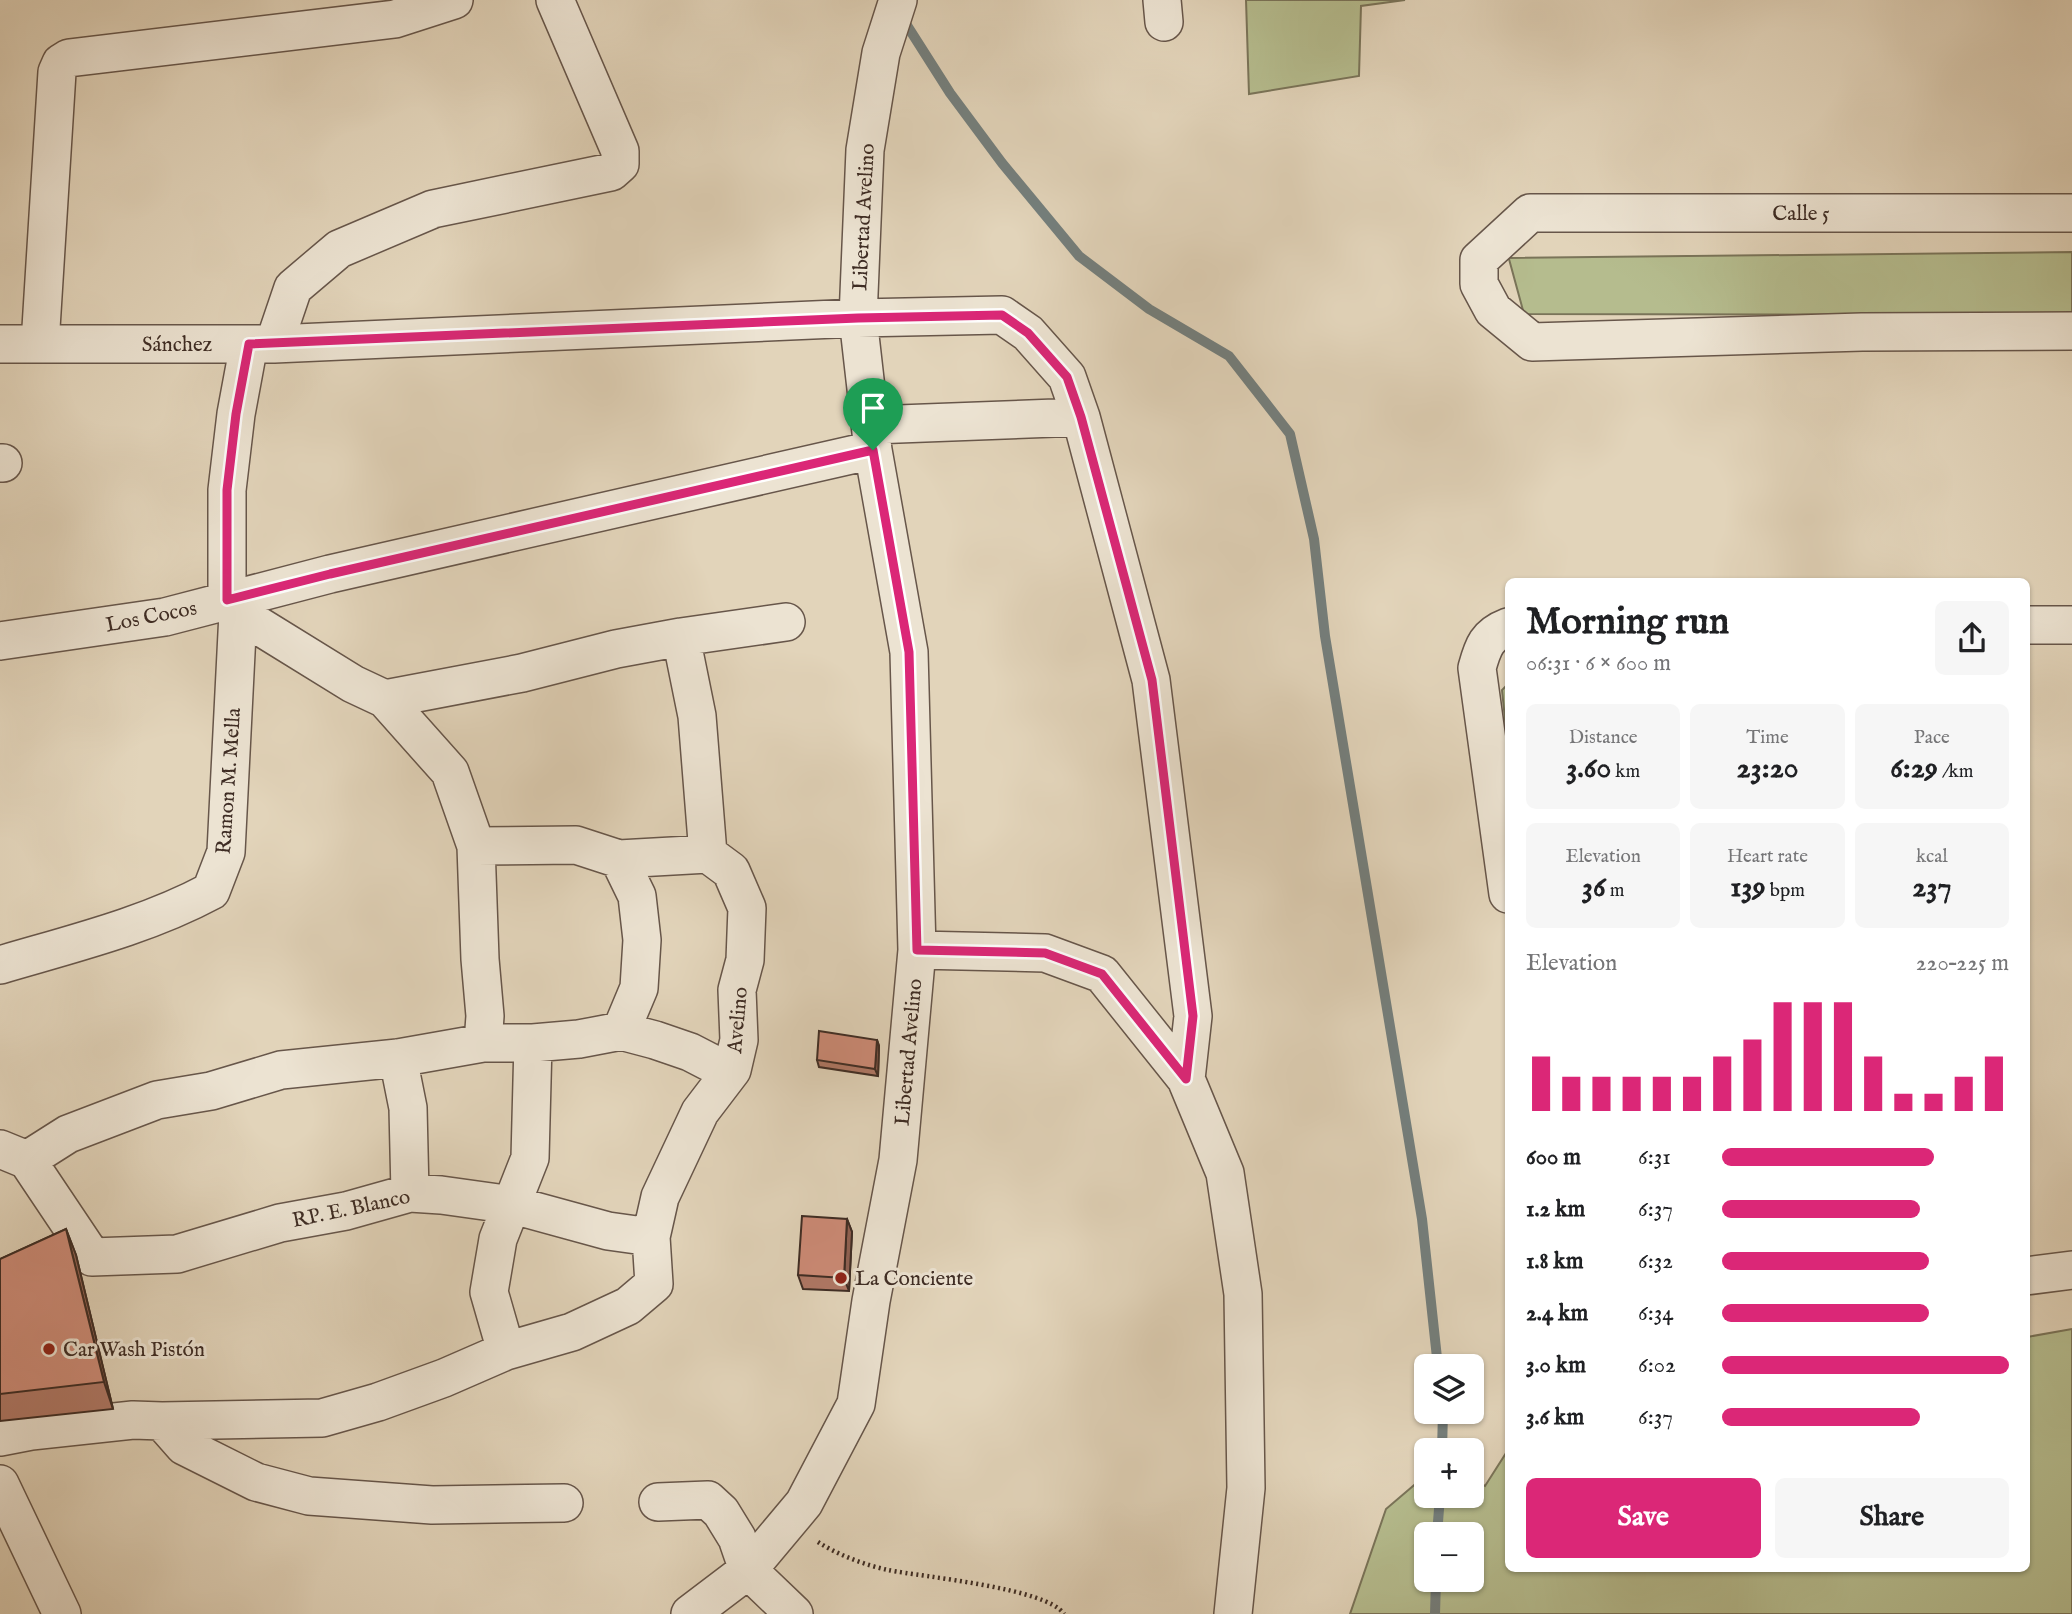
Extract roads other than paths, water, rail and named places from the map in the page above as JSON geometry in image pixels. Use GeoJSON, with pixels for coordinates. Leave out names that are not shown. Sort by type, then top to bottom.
{"type":"FeatureCollection","features":[{"type":"Feature","properties":{"kind":"street","name":"Ramon M. Mella"},"geometry":{"type":"LineString","coordinates":[[0,965],[105,935],[191,902],[211,891],[226,852],[233,607],[227,490],[236,414],[261,344],[293,288],[339,249],[433,209],[611,172],[620,163],[621,151],[555,0]]}},
{"type":"Feature","properties":{"kind":"street","name":"Libertad Avelino"},"geometry":{"type":"LineString","coordinates":[[690,1614],[748,1570],[804,1503],[856,1404],[871,1301],[898,1160],[917,950],[909,652],[873,437],[858,318],[864,149],[881,52],[898,0]]}},
{"type":"Feature","properties":{"kind":"street"},"geometry":{"type":"LineString","coordinates":[[40,344],[57,72],[61,63],[69,58],[395,19],[430,3]]}},
{"type":"Feature","properties":{"kind":"street","name":"Calle 5"},"geometry":{"type":"LineString","coordinates":[[2072,213],[1530,213],[1479,260],[1479,284],[1493,310],[1532,342],[1862,332],[2072,331]]}},
{"type":"Feature","properties":{"kind":"street","name":"Sánchez"},"geometry":{"type":"LineString","coordinates":[[0,344],[261,344],[858,318],[1002,315],[1028,333],[1067,377],[1081,417],[1152,680],[1193,1016],[1186,1079]]}},
{"type":"Feature","properties":{"kind":"street","name":"Los Cocos"},"geometry":{"type":"LineString","coordinates":[[0,641],[233,607],[330,574],[873,437],[1081,417]]}},
{"type":"Feature","properties":{"kind":"street"},"geometry":{"type":"LineString","coordinates":[[233,607],[353,684],[385,699],[450,772],[476,846],[485,1016],[483,1043]]}},
{"type":"Feature","properties":{"kind":"street"},"geometry":{"type":"LineString","coordinates":[[385,699],[522,673],[616,649],[786,622]]}},
{"type":"Feature","properties":{"kind":"street"},"geometry":{"type":"LineString","coordinates":[[2030,625],[2072,625]]}},
{"type":"Feature","properties":{"kind":"street"},"geometry":{"type":"LineString","coordinates":[[1501,630],[1482,649],[1477,668],[1505,872]]}},
{"type":"Feature","properties":{"kind":"street","name":"Avelino"},"geometry":{"type":"LineString","coordinates":[[506,1351],[572,1332],[628,1306],[654,1284],[652,1237],[660,1197],[700,1112],[732,1070],[739,1041],[737,990],[745,960],[747,908],[719,863],[697,716],[681,637]]}},
{"type":"Feature","properties":{"kind":"street"},"geometry":{"type":"LineString","coordinates":[[476,846],[576,845],[619,859],[719,863]]}},
{"type":"Feature","properties":{"kind":"street"},"geometry":{"type":"LineString","coordinates":[[619,859],[637,896],[642,940],[639,988],[621,1031]]}},
{"type":"Feature","properties":{"kind":"street"},"geometry":{"type":"LineString","coordinates":[[917,950],[1045,953],[1102,974],[1186,1079],[1225,1173],[1243,1294],[1246,1489],[1233,1614]]}},
{"type":"Feature","properties":{"kind":"street"},"geometry":{"type":"LineString","coordinates":[[13,1155],[157,1100],[211,1091],[281,1070],[398,1058],[483,1043],[579,1039],[621,1031],[690,1052],[721,1068],[732,1070]]}},
{"type":"Feature","properties":{"kind":"street"},"geometry":{"type":"LineString","coordinates":[[0,1437],[133,1420],[162,1422],[322,1418],[378,1402],[444,1378],[506,1351],[489,1292],[498,1239],[530,1158],[533,1043]]}},
{"type":"Feature","properties":{"kind":"street"},"geometry":{"type":"LineString","coordinates":[[398,1058],[408,1108],[410,1193]]}},
{"type":"Feature","properties":{"kind":"street","name":"RP. E. Blanco"},"geometry":{"type":"LineString","coordinates":[[13,1155],[92,1257],[177,1254],[280,1223],[346,1211],[410,1193],[513,1205],[608,1231],[652,1237]]}},
{"type":"Feature","properties":{"kind":"street"},"geometry":{"type":"LineString","coordinates":[[2030,1275],[2072,1270]]}},
{"type":"Feature","properties":{"kind":"street"},"geometry":{"type":"LineString","coordinates":[[162,1422],[184,1446],[256,1482],[309,1496],[432,1505],[564,1503]]}},
{"type":"Feature","properties":{"kind":"street"},"geometry":{"type":"LineString","coordinates":[[0,1484],[62,1614]]}},
{"type":"Feature","properties":{"kind":"street"},"geometry":{"type":"LineString","coordinates":[[658,1502],[708,1500],[721,1512],[737,1538],[748,1570],[794,1614]]}},
{"type":"Feature","properties":{"kind":"waterway"},"geometry":{"type":"LineString","coordinates":[[901,16],[950,93],[1002,163],[1079,256],[1149,309],[1229,356],[1290,434],[1314,539],[1325,636],[1422,1219],[1437,1354]]}},
{"type":"Feature","properties":{"kind":"waterway"},"geometry":{"type":"LineString","coordinates":[[1442,1438],[1443,1424]]}},
{"type":"Feature","properties":{"kind":"waterway"},"geometry":{"type":"LineString","coordinates":[[1438,1522],[1439,1508]]}},
{"type":"Feature","properties":{"kind":"waterway"},"geometry":{"type":"LineString","coordinates":[[1435,1614],[1436,1592]]}},
{"type":"Feature","properties":{"kind":"place","name":"La Conciente"},"geometry":{"type":"Point","coordinates":[841,1278]}},
{"type":"Feature","properties":{"kind":"place","name":"Car Wash Pistón"},"geometry":{"type":"Point","coordinates":[49,1349]}}]}
